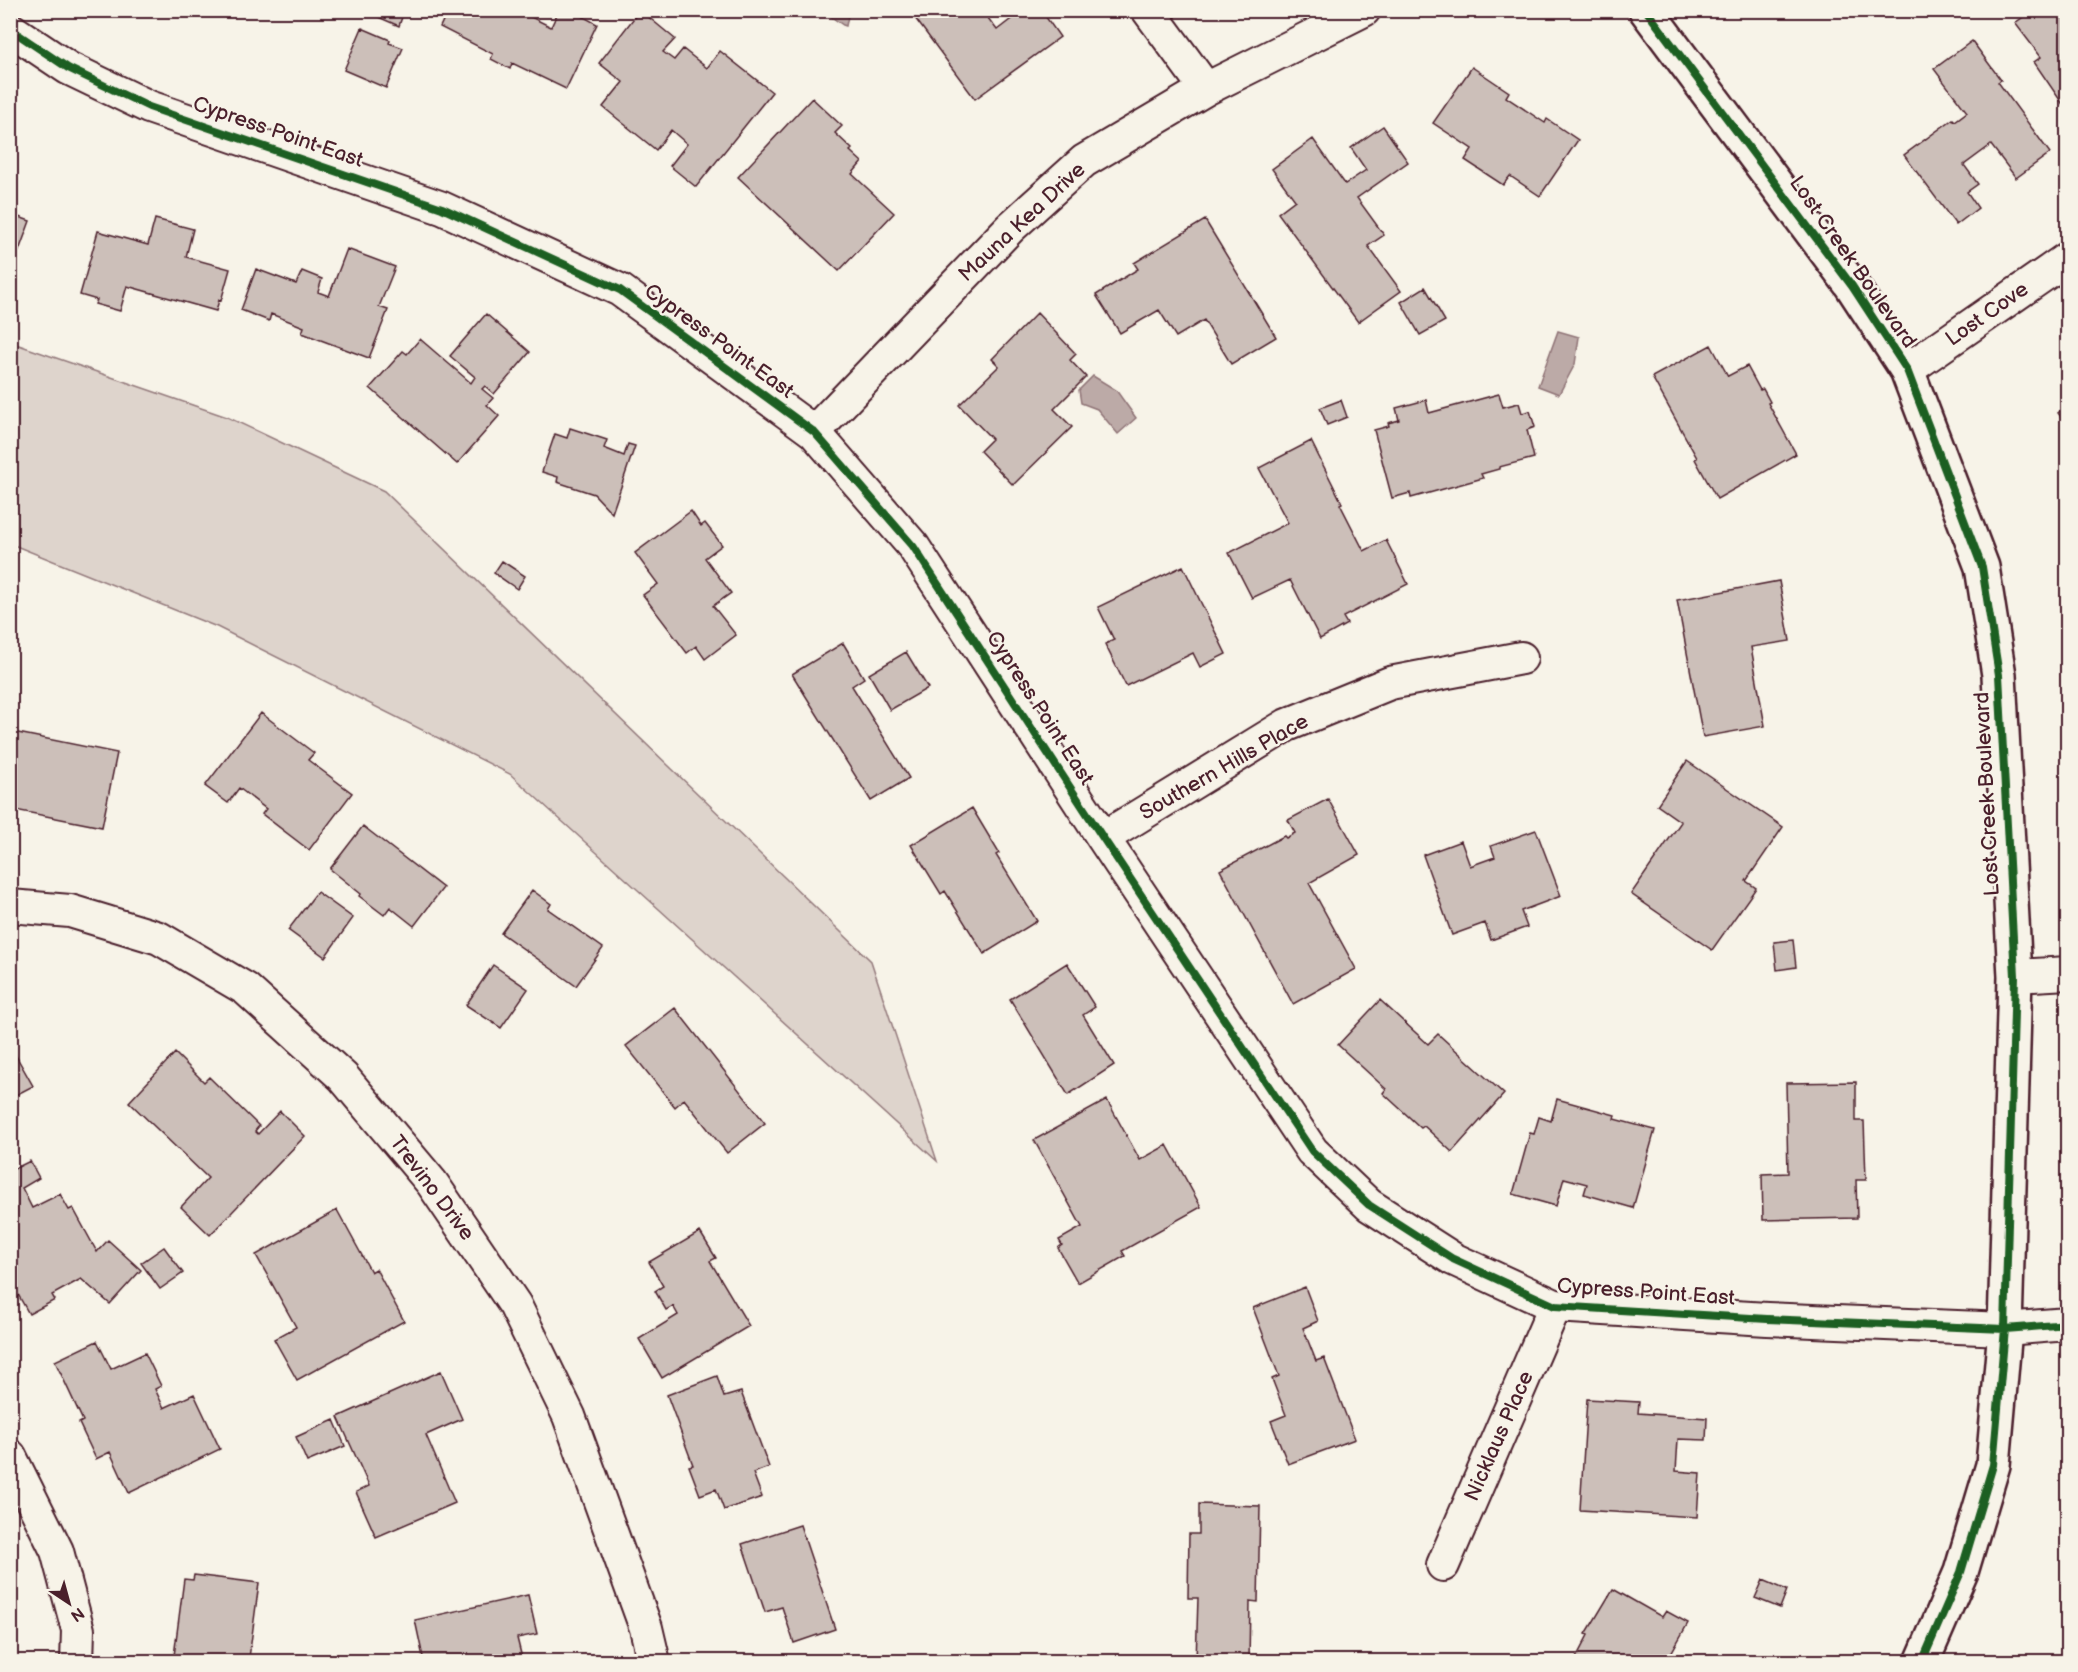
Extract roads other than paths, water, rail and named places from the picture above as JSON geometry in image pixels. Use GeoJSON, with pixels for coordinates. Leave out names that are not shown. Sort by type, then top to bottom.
{"type":"FeatureCollection","features":[{"type":"Feature","properties":{"kind":"street"},"geometry":{"type":"LineString","coordinates":[[1148,10],[1206,89]]}},
{"type":"Feature","properties":{"kind":"street","name":"Mauna Kea Drive"},"geometry":{"type":"LineString","coordinates":[[814,432],[1010,228],[1084,161],[1206,89],[1364,10]]}},
{"type":"Feature","properties":{"kind":"street","name":"Lost Creek Boulevard"},"geometry":{"type":"LineString","coordinates":[[1646,10],[1852,286],[1907,370],[1982,567],[1999,675],[2015,976],[2005,1329],[1993,1465],[1961,1572],[1922,1662]]}},
{"type":"Feature","properties":{"kind":"street","name":"Cypress Point East"},"geometry":{"type":"LineString","coordinates":[[10,29],[68,68],[149,107],[442,208],[620,290],[814,432],[913,546],[1103,838],[1312,1151],[1369,1205],[1444,1253],[1555,1306],[1767,1319],[2005,1329],[2067,1324]]}},
{"type":"Feature","properties":{"kind":"street","name":"Lost Cove"},"geometry":{"type":"LineString","coordinates":[[1907,370],[2067,258]]}},
{"type":"Feature","properties":{"kind":"street","name":"Southern Hills Place"},"geometry":{"type":"LineString","coordinates":[[1103,838],[1287,725],[1390,683],[1521,658]]}},
{"type":"Feature","properties":{"kind":"street","name":"Trevino Drive"},"geometry":{"type":"LineString","coordinates":[[10,906],[70,911],[159,938],[246,989],[343,1077],[432,1183],[515,1305],[569,1416],[646,1628],[654,1662]]}},
{"type":"Feature","properties":{"kind":"street"},"geometry":{"type":"LineString","coordinates":[[2015,976],[2067,973]]}},
{"type":"Feature","properties":{"kind":"street","name":"Nicklaus Place"},"geometry":{"type":"LineString","coordinates":[[1443,1565],[1555,1306]]}},
{"type":"Feature","properties":{"kind":"street"},"geometry":{"type":"LineString","coordinates":[[10,1456],[57,1551],[78,1630],[77,1662]]}}]}
